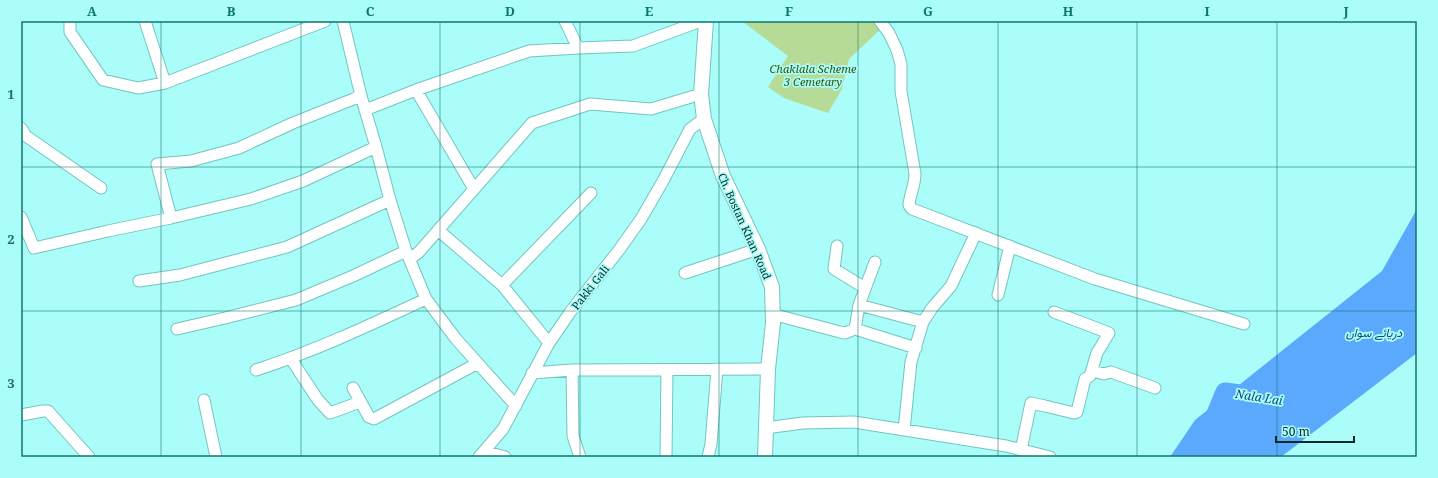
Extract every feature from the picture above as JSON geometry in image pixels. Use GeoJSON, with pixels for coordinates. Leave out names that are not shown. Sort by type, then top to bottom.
{"type":"FeatureCollection","features":[{"type":"Feature","properties":{"kind":"main road","name":"Ch. Bostan Khan Road"},"geometry":{"type":"LineString","coordinates":[[706,21],[701,94],[704,119],[723,176],[758,249],[772,287],[765,457]]}},
{"type":"Feature","properties":{"kind":"street"},"geometry":{"type":"LineString","coordinates":[[70,21],[70,32],[103,80],[138,88],[165,83],[325,21]]}},
{"type":"Feature","properties":{"kind":"street"},"geometry":{"type":"LineString","coordinates":[[144,21],[165,83]]}},
{"type":"Feature","properties":{"kind":"street"},"geometry":{"type":"LineString","coordinates":[[343,21],[361,96],[390,200],[408,255],[426,299],[456,338],[516,406]]}},
{"type":"Feature","properties":{"kind":"street"},"geometry":{"type":"LineString","coordinates":[[565,21],[578,48]]}},
{"type":"Feature","properties":{"kind":"street"},"geometry":{"type":"LineString","coordinates":[[365,110],[416,90],[529,52],[633,46],[700,21]]}},
{"type":"Feature","properties":{"kind":"street"},"geometry":{"type":"LineString","coordinates":[[880,21],[889,33],[901,64],[901,91],[915,174],[915,183],[909,206],[912,209],[1095,279],[1244,324]]}},
{"type":"Feature","properties":{"kind":"street"},"geometry":{"type":"LineString","coordinates":[[416,90],[474,189]]}},
{"type":"Feature","properties":{"kind":"street"},"geometry":{"type":"LineString","coordinates":[[177,329],[296,300],[353,276],[419,252],[532,123],[590,104],[651,109],[701,94]]}},
{"type":"Feature","properties":{"kind":"street"},"geometry":{"type":"LineString","coordinates":[[171,218],[157,164],[191,161],[239,148],[293,123],[361,96]]}},
{"type":"Feature","properties":{"kind":"street","name":"Pakki Gali"},"geometry":{"type":"LineString","coordinates":[[482,454],[503,428],[549,343],[571,311],[620,250],[641,220],[690,129],[704,119]]}},
{"type":"Feature","properties":{"kind":"street"},"geometry":{"type":"LineString","coordinates":[[21,128],[26,136],[101,188]]}},
{"type":"Feature","properties":{"kind":"street"},"geometry":{"type":"LineString","coordinates":[[21,217],[34,248],[108,230],[251,200],[303,181],[376,147]]}},
{"type":"Feature","properties":{"kind":"street"},"geometry":{"type":"LineString","coordinates":[[502,285],[591,193]]}},
{"type":"Feature","properties":{"kind":"street"},"geometry":{"type":"LineString","coordinates":[[139,281],[180,275],[287,247],[390,200]]}},
{"type":"Feature","properties":{"kind":"street"},"geometry":{"type":"LineString","coordinates":[[438,230],[502,285],[549,343]]}},
{"type":"Feature","properties":{"kind":"street"},"geometry":{"type":"LineString","coordinates":[[904,430],[911,362],[923,322],[932,308],[951,286],[976,233]]}},
{"type":"Feature","properties":{"kind":"street"},"geometry":{"type":"LineString","coordinates":[[837,246],[834,269],[865,288]]}},
{"type":"Feature","properties":{"kind":"street"},"geometry":{"type":"LineString","coordinates":[[998,295],[1010,246]]}},
{"type":"Feature","properties":{"kind":"street"},"geometry":{"type":"LineString","coordinates":[[685,273],[758,249]]}},
{"type":"Feature","properties":{"kind":"street"},"geometry":{"type":"LineString","coordinates":[[855,330],[859,305],[875,262]]}},
{"type":"Feature","properties":{"kind":"street"},"geometry":{"type":"LineString","coordinates":[[256,370],[291,359],[373,324],[426,299]]}},
{"type":"Feature","properties":{"kind":"street"},"geometry":{"type":"LineString","coordinates":[[859,305],[923,322]]}},
{"type":"Feature","properties":{"kind":"street"},"geometry":{"type":"LineString","coordinates":[[1021,450],[1031,403],[1074,413],[1076,412],[1085,379],[1089,378],[1097,353],[1109,333],[1054,312]]}},
{"type":"Feature","properties":{"kind":"street"},"geometry":{"type":"LineString","coordinates":[[772,314],[845,333],[855,330],[916,348]]}},
{"type":"Feature","properties":{"kind":"street"},"geometry":{"type":"LineString","coordinates":[[291,359],[318,400],[330,413],[360,402]]}},
{"type":"Feature","properties":{"kind":"street"},"geometry":{"type":"LineString","coordinates":[[353,388],[369,418],[374,419],[478,363]]}},
{"type":"Feature","properties":{"kind":"street"},"geometry":{"type":"LineString","coordinates":[[532,373],[572,370],[768,369]]}},
{"type":"Feature","properties":{"kind":"street"},"geometry":{"type":"LineString","coordinates":[[572,370],[573,436],[580,457]]}},
{"type":"Feature","properties":{"kind":"street"},"geometry":{"type":"LineString","coordinates":[[666,457],[667,370]]}},
{"type":"Feature","properties":{"kind":"street"},"geometry":{"type":"LineString","coordinates":[[708,457],[711,444],[717,370]]}},
{"type":"Feature","properties":{"kind":"street"},"geometry":{"type":"LineString","coordinates":[[1092,371],[1104,374],[1110,372],[1155,388]]}},
{"type":"Feature","properties":{"kind":"street"},"geometry":{"type":"LineString","coordinates":[[204,400],[216,457]]}},
{"type":"Feature","properties":{"kind":"street"},"geometry":{"type":"LineString","coordinates":[[21,415],[48,411],[89,457]]}},
{"type":"Feature","properties":{"kind":"street"},"geometry":{"type":"LineString","coordinates":[[765,428],[803,423],[854,422],[1006,446],[1033,455],[1050,457]]}},
{"type":"Feature","properties":{"kind":"street"},"geometry":{"type":"LineString","coordinates":[[482,454],[505,457]]}},
{"type":"Feature","properties":{"kind":"green space","name":"Chaklala Scheme 3 Cemetary"},"geometry":{"type":"Polygon","coordinates":[[[742,21],[876,21],[882,28],[849,59],[842,89],[828,113],[784,98],[768,87],[788,56],[742,21]]]}},
{"type":"Feature","properties":{"kind":"water","name":"دریائے سواں"},"geometry":{"type":"Polygon","coordinates":[[[1417,209],[1417,353],[1281,457],[1170,457],[1195,420],[1382,271],[1417,209]]]}},
{"type":"Feature","properties":{"kind":"waterway","name":"Nala Lai"},"geometry":{"type":"LineString","coordinates":[[1198,457],[1225,392],[1255,396]]}}]}
